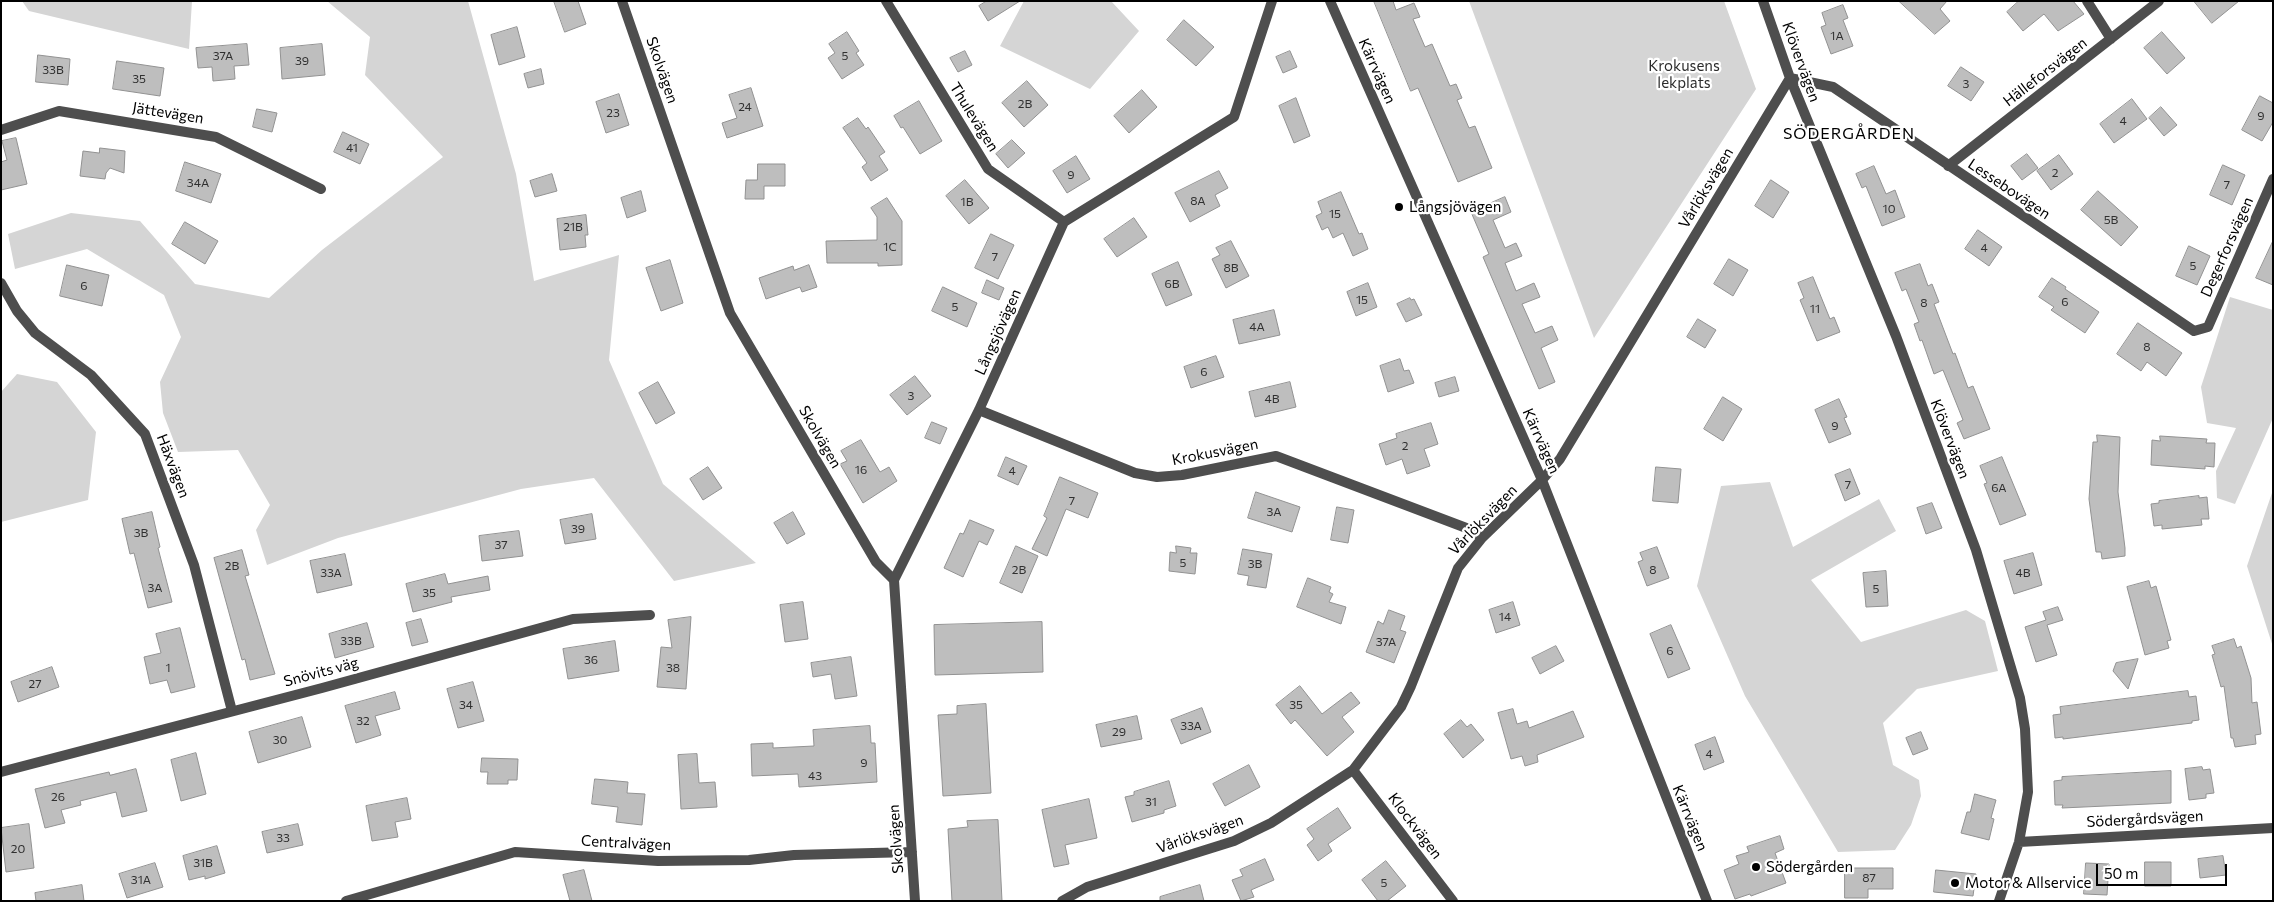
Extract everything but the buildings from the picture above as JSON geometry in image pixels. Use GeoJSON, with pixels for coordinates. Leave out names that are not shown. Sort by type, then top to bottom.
{"type":"FeatureCollection","features":[{"type":"Feature","properties":{"kind":"street","name":"Skolvägen"},"geometry":{"type":"LineString","coordinates":[[622,1],[730,313],[876,562],[894,580],[915,901]]}},
{"type":"Feature","properties":{"kind":"street","name":"Thulevägen"},"geometry":{"type":"LineString","coordinates":[[886,1],[988,169],[1064,222]]}},
{"type":"Feature","properties":{"kind":"street"},"geometry":{"type":"LineString","coordinates":[[1064,222],[1234,117],[1272,1]]}},
{"type":"Feature","properties":{"kind":"street","name":"Kärrvägen"},"geometry":{"type":"LineString","coordinates":[[1330,1],[1542,480],[1707,901]]}},
{"type":"Feature","properties":{"kind":"street","name":"Klövervägen"},"geometry":{"type":"LineString","coordinates":[[1764,1],[1790,78],[1896,336],[1976,550],[2020,698],[2025,729],[2028,792],[2019,842],[1999,901]]}},
{"type":"Feature","properties":{"kind":"street"},"geometry":{"type":"LineString","coordinates":[[2088,1],[2111,39]]}},
{"type":"Feature","properties":{"kind":"street","name":"Hälleforsvägen"},"geometry":{"type":"LineString","coordinates":[[1948,166],[2159,1]]}},
{"type":"Feature","properties":{"kind":"street","name":"Vårlöksvägen"},"geometry":{"type":"LineString","coordinates":[[1062,901],[1087,887],[1234,841],[1271,823],[1353,770],[1401,707],[1458,568],[1482,538],[1542,480],[1560,459],[1790,78]]}},
{"type":"Feature","properties":{"kind":"street","name":"Lessebovägen"},"geometry":{"type":"LineString","coordinates":[[1790,78],[1833,87],[2194,331],[2208,327]]}},
{"type":"Feature","properties":{"kind":"street","name":"Jättevägen"},"geometry":{"type":"LineString","coordinates":[[1,130],[59,110],[216,137],[321,189]]}},
{"type":"Feature","properties":{"kind":"street","name":"Degerforsvägen"},"geometry":{"type":"LineString","coordinates":[[2208,327],[2273,179]]}},
{"type":"Feature","properties":{"kind":"street","name":"Långsjövägen"},"geometry":{"type":"LineString","coordinates":[[894,580],[979,410],[1064,222]]}},
{"type":"Feature","properties":{"kind":"street","name":"Häxvägen"},"geometry":{"type":"LineString","coordinates":[[1,283],[17,311],[35,333],[91,374],[145,434],[194,564],[232,711]]}},
{"type":"Feature","properties":{"kind":"street","name":"Krokusvägen"},"geometry":{"type":"LineString","coordinates":[[979,410],[1135,473],[1157,478],[1182,475],[1276,456],[1469,529],[1482,538]]}},
{"type":"Feature","properties":{"kind":"street","name":"Snövits väg"},"geometry":{"type":"LineString","coordinates":[[1,772],[573,619],[650,615]]}},
{"type":"Feature","properties":{"kind":"street","name":"Klockvägen"},"geometry":{"type":"LineString","coordinates":[[1353,770],[1453,901]]}},
{"type":"Feature","properties":{"kind":"street","name":"Södergårdsvägen"},"geometry":{"type":"LineString","coordinates":[[2019,842],[2273,828]]}},
{"type":"Feature","properties":{"kind":"street","name":"Centralvägen"},"geometry":{"type":"LineString","coordinates":[[346,901],[515,852],[658,861],[749,860],[794,855],[912,852]]}},
{"type":"Feature","properties":{"kind":"green space"},"geometry":{"type":"Polygon","coordinates":[[[22,1],[192,1],[189,49],[29,11],[22,1]]]}},
{"type":"Feature","properties":{"kind":"green space"},"geometry":{"type":"Polygon","coordinates":[[[327,1],[468,1],[516,174],[534,281],[619,255],[609,360],[663,484],[756,563],[674,581],[594,478],[521,489],[338,538],[267,565],[256,530],[270,505],[238,450],[178,452],[163,413],[160,382],[181,337],[164,295],[87,249],[15,269],[8,234],[71,213],[140,221],[195,284],[269,298],[322,250],[443,157],[365,75],[370,37],[327,1]]]}},
{"type":"Feature","properties":{"kind":"green space"},"geometry":{"type":"Polygon","coordinates":[[[1024,1],[1111,1],[1139,31],[1090,89],[1000,46],[1024,1]]]}},
{"type":"Feature","properties":{"kind":"green space","name":"Krokusens lekplats"},"geometry":{"type":"Polygon","coordinates":[[[1469,1],[1724,1],[1756,89],[1594,338],[1469,1]]]}},
{"type":"Feature","properties":{"kind":"green space"},"geometry":{"type":"Polygon","coordinates":[[[2230,297],[2273,310],[2273,418],[2235,504],[2217,498],[2216,471],[2236,428],[2207,423],[2201,387],[2230,297]]]}},
{"type":"Feature","properties":{"kind":"green space"},"geometry":{"type":"Polygon","coordinates":[[[17,374],[57,382],[96,432],[88,500],[1,522],[1,392],[17,374]]]}},
{"type":"Feature","properties":{"kind":"green space"},"geometry":{"type":"Polygon","coordinates":[[[1770,482],[1793,547],[1879,499],[1896,531],[1811,580],[1861,642],[1966,610],[1985,621],[1998,671],[1917,689],[1883,723],[1893,765],[1919,780],[1921,796],[1911,825],[1895,850],[1838,852],[1745,696],[1697,586],[1721,486],[1770,482]]]}},
{"type":"Feature","properties":{"kind":"green space"},"geometry":{"type":"Polygon","coordinates":[[[2273,490],[2273,647],[2247,566],[2273,490]]]}},
{"type":"Feature","properties":{"kind":"place","name":"Långsjövägen"},"geometry":{"type":"Point","coordinates":[1399,207]}},
{"type":"Feature","properties":{"kind":"place","name":"Södergården"},"geometry":{"type":"Point","coordinates":[1756,867]}},
{"type":"Feature","properties":{"kind":"place","name":"Motor & Allservice"},"geometry":{"type":"Point","coordinates":[1955,883]}},
{"type":"Feature","properties":{"kind":"district","name":"SÖDERGÅRDEN"},"geometry":{"type":"Point","coordinates":[1849,134]}}]}
